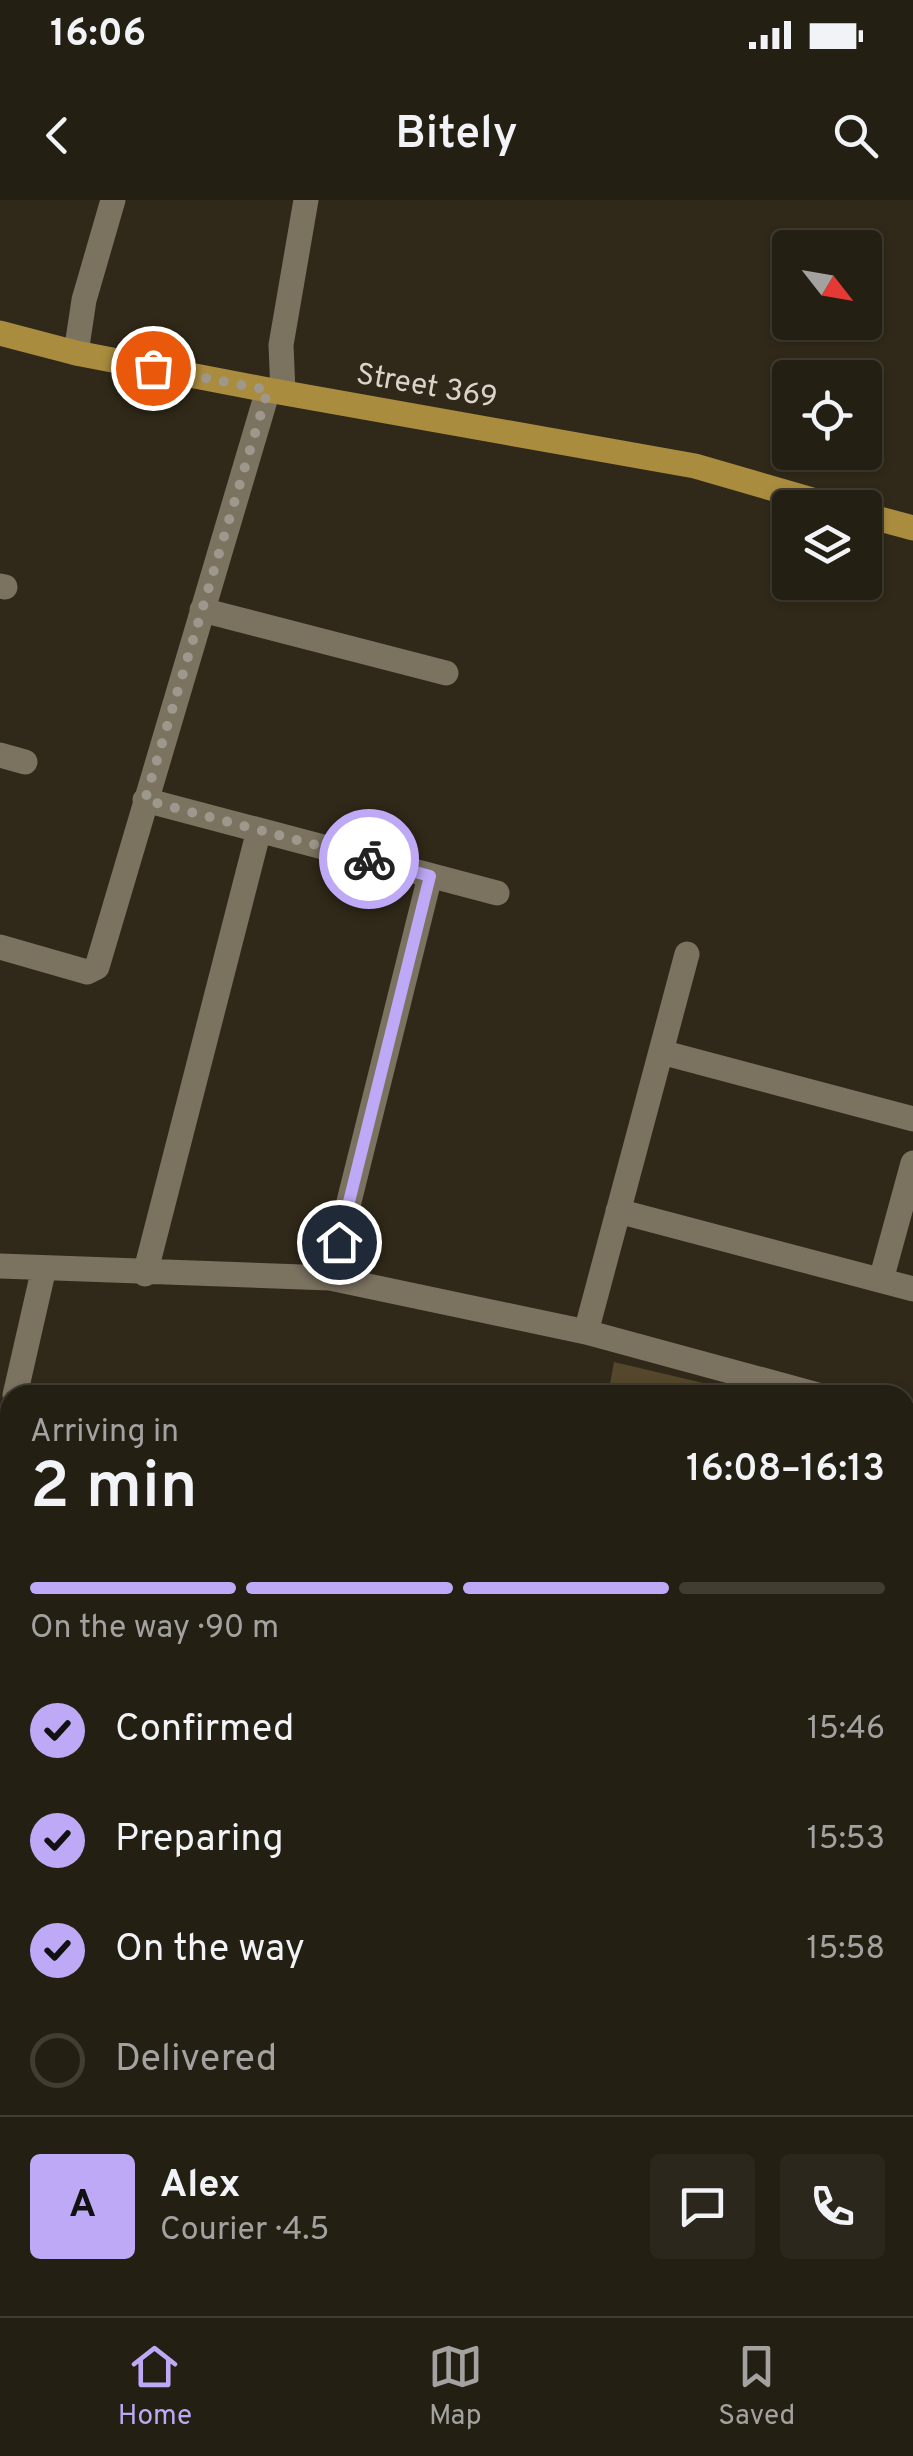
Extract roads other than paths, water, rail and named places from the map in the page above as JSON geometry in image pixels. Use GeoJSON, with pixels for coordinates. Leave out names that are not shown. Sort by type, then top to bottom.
{"type":"FeatureCollection","features":[{"type":"Feature","properties":{"kind":"main road","name":"Street 369"},"geometry":{"type":"LineString","coordinates":[[0,333],[76,353],[695,466],[778,490]]}},
{"type":"Feature","properties":{"kind":"main road"},"geometry":{"type":"LineString","coordinates":[[882,520],[913,528]]}},
{"type":"Feature","properties":{"kind":"street"},"geometry":{"type":"LineString","coordinates":[[76,353],[84,300],[113,200]]}},
{"type":"Feature","properties":{"kind":"street"},"geometry":{"type":"LineString","coordinates":[[0,947],[87,972],[97,967],[202,610],[276,391],[306,200]]}},
{"type":"Feature","properties":{"kind":"street"},"geometry":{"type":"LineString","coordinates":[[202,610],[446,673]]}},
{"type":"Feature","properties":{"kind":"street"},"geometry":{"type":"LineString","coordinates":[[145,800],[497,893]]}},
{"type":"Feature","properties":{"kind":"street"},"geometry":{"type":"LineString","coordinates":[[145,1274],[259,830]]}},
{"type":"Feature","properties":{"kind":"street"},"geometry":{"type":"LineString","coordinates":[[330,1278],[430,876]]}},
{"type":"Feature","properties":{"kind":"street"},"geometry":{"type":"LineString","coordinates":[[586,1332],[688,954]]}},
{"type":"Feature","properties":{"kind":"street"},"geometry":{"type":"LineString","coordinates":[[661,1052],[913,1119]]}},
{"type":"Feature","properties":{"kind":"street"},"geometry":{"type":"LineString","coordinates":[[881,1280],[913,1163]]}},
{"type":"Feature","properties":{"kind":"street"},"geometry":{"type":"LineString","coordinates":[[618,1211],[913,1290]]}},
{"type":"Feature","properties":{"kind":"street"},"geometry":{"type":"LineString","coordinates":[[0,1266],[330,1278],[586,1332],[781,1385]]}},
{"type":"Feature","properties":{"kind":"street"},"geometry":{"type":"LineString","coordinates":[[17,1385],[44,1268]]}}]}
